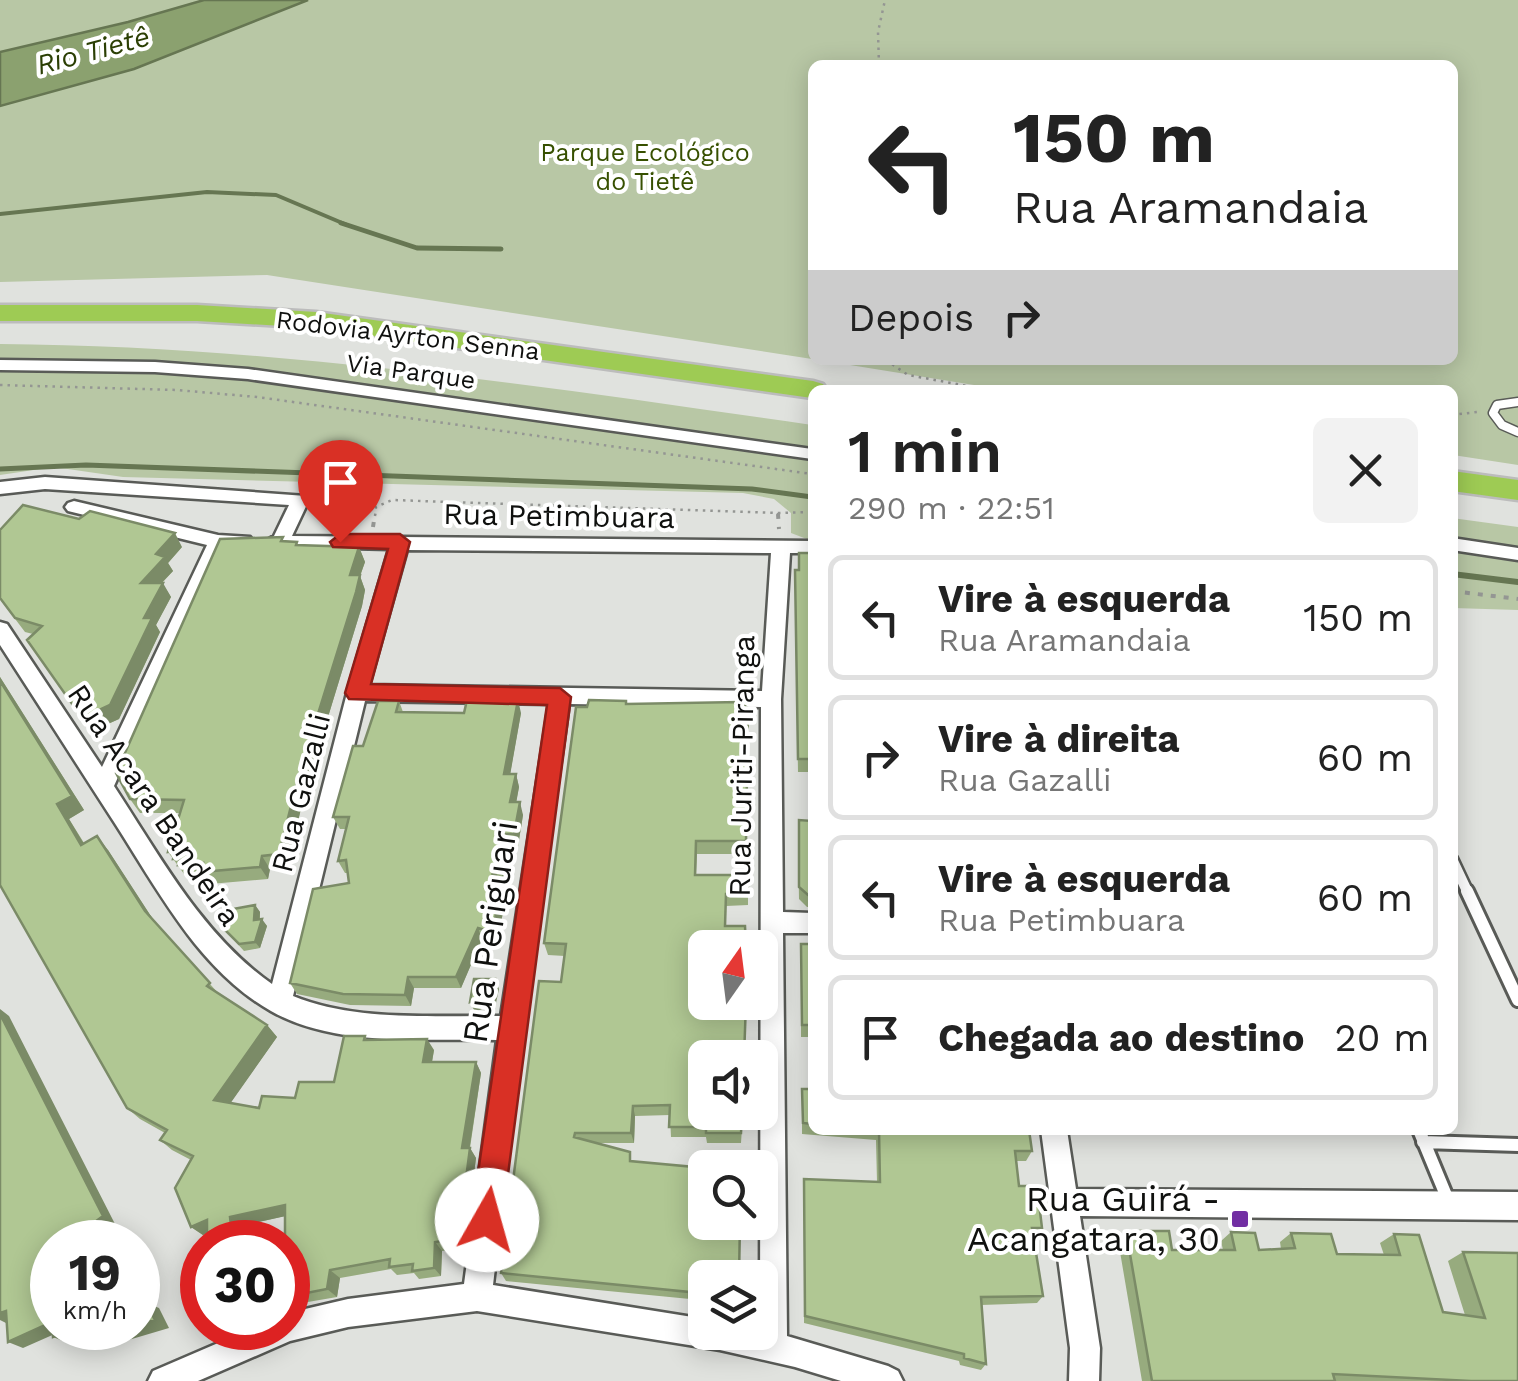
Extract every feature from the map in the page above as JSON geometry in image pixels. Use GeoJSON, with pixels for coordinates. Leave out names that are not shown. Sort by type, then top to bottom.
{"type":"FeatureCollection","features":[{"type":"Feature","properties":{"kind":"highway","name":"Rodovia Ayrton Senna"},"geometry":{"type":"LineString","coordinates":[[0,313],[196,314],[316,320],[808,389]]}},
{"type":"Feature","properties":{"kind":"highway"},"geometry":{"type":"LineString","coordinates":[[1458,482],[1518,490]]}},
{"type":"Feature","properties":{"kind":"street","name":"Via Parque"},"geometry":{"type":"LineString","coordinates":[[0,365],[156,367],[248,374],[808,453]]}},
{"type":"Feature","properties":{"kind":"street"},"geometry":{"type":"LineString","coordinates":[[0,488],[45,483],[300,500],[280,542]]}},
{"type":"Feature","properties":{"kind":"street","name":"Rua Petimbuara"},"geometry":{"type":"LineString","coordinates":[[74,507],[218,541],[808,548]]}},
{"type":"Feature","properties":{"kind":"street"},"geometry":{"type":"LineString","coordinates":[[102,787],[218,541]]}},
{"type":"Feature","properties":{"kind":"street","name":"Rua Gazalli"},"geometry":{"type":"LineString","coordinates":[[279,1002],[357,693],[400,542]]}},
{"type":"Feature","properties":{"kind":"street"},"geometry":{"type":"LineString","coordinates":[[1458,545],[1518,554]]}},
{"type":"Feature","properties":{"kind":"street","name":"Rua Juriti-Piranga"},"geometry":{"type":"LineString","coordinates":[[773,1260],[770,699],[781,546]]}},
{"type":"Feature","properties":{"kind":"street","name":"Rua Acara Bandeira"},"geometry":{"type":"LineString","coordinates":[[0,629],[194,926],[232,967],[279,1002],[314,1017],[511,1028]]}},
{"type":"Feature","properties":{"kind":"street"},"geometry":{"type":"LineString","coordinates":[[357,693],[770,699]]}},
{"type":"Feature","properties":{"kind":"street","name":"Rua Periguari"},"geometry":{"type":"LineString","coordinates":[[477,1297],[511,1028],[560,697]]}},
{"type":"Feature","properties":{"kind":"street"},"geometry":{"type":"LineString","coordinates":[[774,922],[808,923]]}},
{"type":"Feature","properties":{"kind":"street"},"geometry":{"type":"LineString","coordinates":[[1055,1135],[1086,1348],[1084,1381]]}},
{"type":"Feature","properties":{"kind":"street"},"geometry":{"type":"LineString","coordinates":[[1066,1202],[1518,1206]]}},
{"type":"Feature","properties":{"kind":"street"},"geometry":{"type":"LineString","coordinates":[[310,1322],[348,1313],[477,1297],[688,1333]]}},
{"type":"Feature","properties":{"kind":"street"},"geometry":{"type":"LineString","coordinates":[[778,1348],[888,1381]]}},
{"type":"Feature","properties":{"kind":"street"},"geometry":{"type":"LineString","coordinates":[[163,1381],[234,1350]]}},
{"type":"Feature","properties":{"kind":"lane"},"geometry":{"type":"LineString","coordinates":[[1518,402],[1496,405],[1493,413],[1502,425],[1518,432]]}},
{"type":"Feature","properties":{"kind":"lane"},"geometry":{"type":"LineString","coordinates":[[1458,872],[1518,1000]]}},
{"type":"Feature","properties":{"kind":"lane"},"geometry":{"type":"LineString","coordinates":[[1451,1205],[1421,1136],[1518,1145]]}},
{"type":"Feature","properties":{"kind":"path"},"geometry":{"type":"LineString","coordinates":[[878,60],[875,51],[881,36],[884,0]]}},
{"type":"Feature","properties":{"kind":"path"},"geometry":{"type":"LineString","coordinates":[[894,365],[908,374],[964,385]]}},
{"type":"Feature","properties":{"kind":"path"},"geometry":{"type":"LineString","coordinates":[[0,385],[176,390],[257,397],[808,473]]}},
{"type":"Feature","properties":{"kind":"path"},"geometry":{"type":"LineString","coordinates":[[1458,415],[1493,413]]}},
{"type":"Feature","properties":{"kind":"path"},"geometry":{"type":"LineString","coordinates":[[370,542],[376,508],[392,500],[808,512]]}},
{"type":"Feature","properties":{"kind":"path"},"geometry":{"type":"LineString","coordinates":[[778,513],[781,546]]}},
{"type":"Feature","properties":{"kind":"path"},"geometry":{"type":"LineString","coordinates":[[1458,591],[1518,600]]}},
{"type":"Feature","properties":{"kind":"green space","name":"Parque Ecológico do Tietê"},"geometry":{"type":"Polygon","coordinates":[[[0,0],[1518,0],[1518,465],[1458,456],[1458,385],[974,385],[850,365],[1458,365],[1458,60],[808,60],[808,358],[267,275],[0,282],[0,0]]]}},
{"type":"Feature","properties":{"kind":"green space"},"geometry":{"type":"Polygon","coordinates":[[[0,344],[102,346],[306,360],[808,424],[808,539],[791,533],[791,513],[774,499],[743,493],[123,477],[54,467],[0,475],[0,344]]]}},
{"type":"Feature","properties":{"kind":"green space"},"geometry":{"type":"Polygon","coordinates":[[[1458,519],[1518,527],[1518,610],[1458,608],[1458,519]]]}},
{"type":"Feature","properties":{"kind":"water","name":"Rio Tietê"},"geometry":{"type":"Polygon","coordinates":[[[204,0],[308,0],[134,69],[0,106],[0,52],[204,0]]]}},
{"type":"Feature","properties":{"kind":"building"},"geometry":{"type":"Polygon","coordinates":[[[23,505],[79,519],[90,511],[175,533],[156,554],[165,557],[141,583],[163,583],[144,618],[152,618],[110,705],[82,718],[27,640],[42,626],[15,618],[0,598],[0,530],[23,505]]]}},
{"type":"Feature","properties":{"kind":"building"},"geometry":{"type":"Polygon","coordinates":[[[283,537],[281,541],[297,542],[296,545],[359,547],[350,575],[360,575],[356,592],[298,778],[279,854],[262,856],[260,867],[201,872],[203,863],[178,865],[180,858],[173,859],[175,851],[168,852],[184,800],[130,799],[116,773],[220,539],[283,537]]]}},
{"type":"Feature","properties":{"kind":"building"},"geometry":{"type":"Polygon","coordinates":[[[799,553],[808,553],[808,759],[798,759],[795,570],[799,570],[799,553]]]}},
{"type":"Feature","properties":{"kind":"building"},"geometry":{"type":"Polygon","coordinates":[[[0,681],[72,796],[57,804],[81,845],[97,836],[145,911],[210,983],[207,986],[267,1025],[214,1100],[259,1108],[262,1096],[295,1098],[299,1082],[334,1082],[344,1036],[365,1036],[364,1040],[427,1039],[423,1062],[476,1062],[462,1148],[470,1148],[467,1171],[461,1194],[457,1194],[450,1240],[435,1242],[434,1268],[412,1271],[413,1264],[389,1267],[390,1259],[330,1270],[327,1289],[310,1292],[310,1220],[285,1220],[285,1205],[230,1220],[188,1220],[175,1188],[193,1156],[160,1140],[167,1130],[127,1108],[0,885],[0,681]]]}},
{"type":"Feature","properties":{"kind":"building"},"geometry":{"type":"Polygon","coordinates":[[[467,700],[518,700],[504,774],[516,774],[510,802],[520,802],[514,834],[504,834],[499,866],[494,866],[488,901],[498,901],[493,932],[478,928],[456,977],[408,977],[405,995],[343,994],[290,983],[313,889],[349,883],[346,860],[338,861],[349,817],[333,817],[353,746],[363,746],[378,701],[399,701],[396,712],[464,713],[467,700]]]}},
{"type":"Feature","properties":{"kind":"building"},"geometry":{"type":"Polygon","coordinates":[[[589,700],[626,704],[740,702],[748,708],[746,841],[696,841],[695,875],[748,875],[748,893],[726,894],[725,926],[745,926],[745,930],[688,930],[688,1020],[745,1020],[745,1040],[688,1040],[688,1127],[669,1127],[670,1105],[633,1106],[631,1133],[575,1133],[574,1137],[630,1152],[630,1161],[688,1166],[688,1240],[740,1240],[739,1260],[688,1260],[688,1292],[501,1273],[539,981],[561,982],[566,944],[544,943],[576,707],[587,707],[589,700]]]}},
{"type":"Feature","properties":{"kind":"building"},"geometry":{"type":"Polygon","coordinates":[[[799,820],[808,821],[808,895],[799,887],[799,820]]]}},
{"type":"Feature","properties":{"kind":"building"},"geometry":{"type":"Polygon","coordinates":[[[255,905],[254,920],[262,919],[255,942],[239,944],[222,927],[222,911],[255,905]]]}},
{"type":"Feature","properties":{"kind":"building"},"geometry":{"type":"Polygon","coordinates":[[[801,944],[808,944],[808,1025],[802,1025],[801,944]]]}},
{"type":"Feature","properties":{"kind":"building"},"geometry":{"type":"Polygon","coordinates":[[[474,979],[495,979],[492,993],[470,1002],[474,979]]]}},
{"type":"Feature","properties":{"kind":"building"},"geometry":{"type":"Polygon","coordinates":[[[0,1014],[103,1216],[98,1220],[30,1220],[30,1332],[8,1342],[6,1311],[0,1313],[0,1014]]]}},
{"type":"Feature","properties":{"kind":"building"},"geometry":{"type":"Polygon","coordinates":[[[802,1089],[808,1089],[808,1124],[803,1123],[802,1089]]]}},
{"type":"Feature","properties":{"kind":"building"},"geometry":{"type":"Polygon","coordinates":[[[706,1130],[741,1130],[741,1133],[706,1130]]]}},
{"type":"Feature","properties":{"kind":"building"},"geometry":{"type":"Polygon","coordinates":[[[879,1135],[1030,1135],[1032,1151],[1015,1151],[1019,1186],[1037,1186],[1042,1228],[1032,1228],[1043,1296],[981,1297],[986,1364],[964,1358],[964,1354],[805,1316],[804,1179],[880,1182],[879,1135]]]}},
{"type":"Feature","properties":{"kind":"building"},"geometry":{"type":"Polygon","coordinates":[[[1126,1231],[1169,1231],[1172,1250],[1235,1250],[1231,1232],[1255,1233],[1259,1250],[1295,1248],[1291,1233],[1331,1234],[1337,1254],[1400,1255],[1394,1234],[1419,1235],[1443,1312],[1485,1318],[1463,1252],[1518,1253],[1518,1381],[1333,1374],[1335,1381],[1152,1381],[1126,1231]]]}},
{"type":"Feature","properties":{"kind":"waterway"},"geometry":{"type":"LineString","coordinates":[[0,214],[207,192],[276,195],[347,225]]}},
{"type":"Feature","properties":{"kind":"waterway"},"geometry":{"type":"LineString","coordinates":[[341,223],[347,225]]}},
{"type":"Feature","properties":{"kind":"waterway"},"geometry":{"type":"LineString","coordinates":[[347,225],[417,248],[501,249]]}},
{"type":"Feature","properties":{"kind":"waterway"},"geometry":{"type":"LineString","coordinates":[[0,469],[86,465],[752,489],[808,496]]}},
{"type":"Feature","properties":{"kind":"waterway"},"geometry":{"type":"LineString","coordinates":[[1458,575],[1518,582]]}},
{"type":"Feature","properties":{"kind":"place","name":"Rua Guirá - Acangatara, 30"},"geometry":{"type":"Point","coordinates":[1240,1219]}},
{"type":"Feature","properties":{"kind":"route"},"geometry":{"type":"LineString","coordinates":[[340,542],[400,542],[357,693],[560,697],[487,1220]]}}]}
